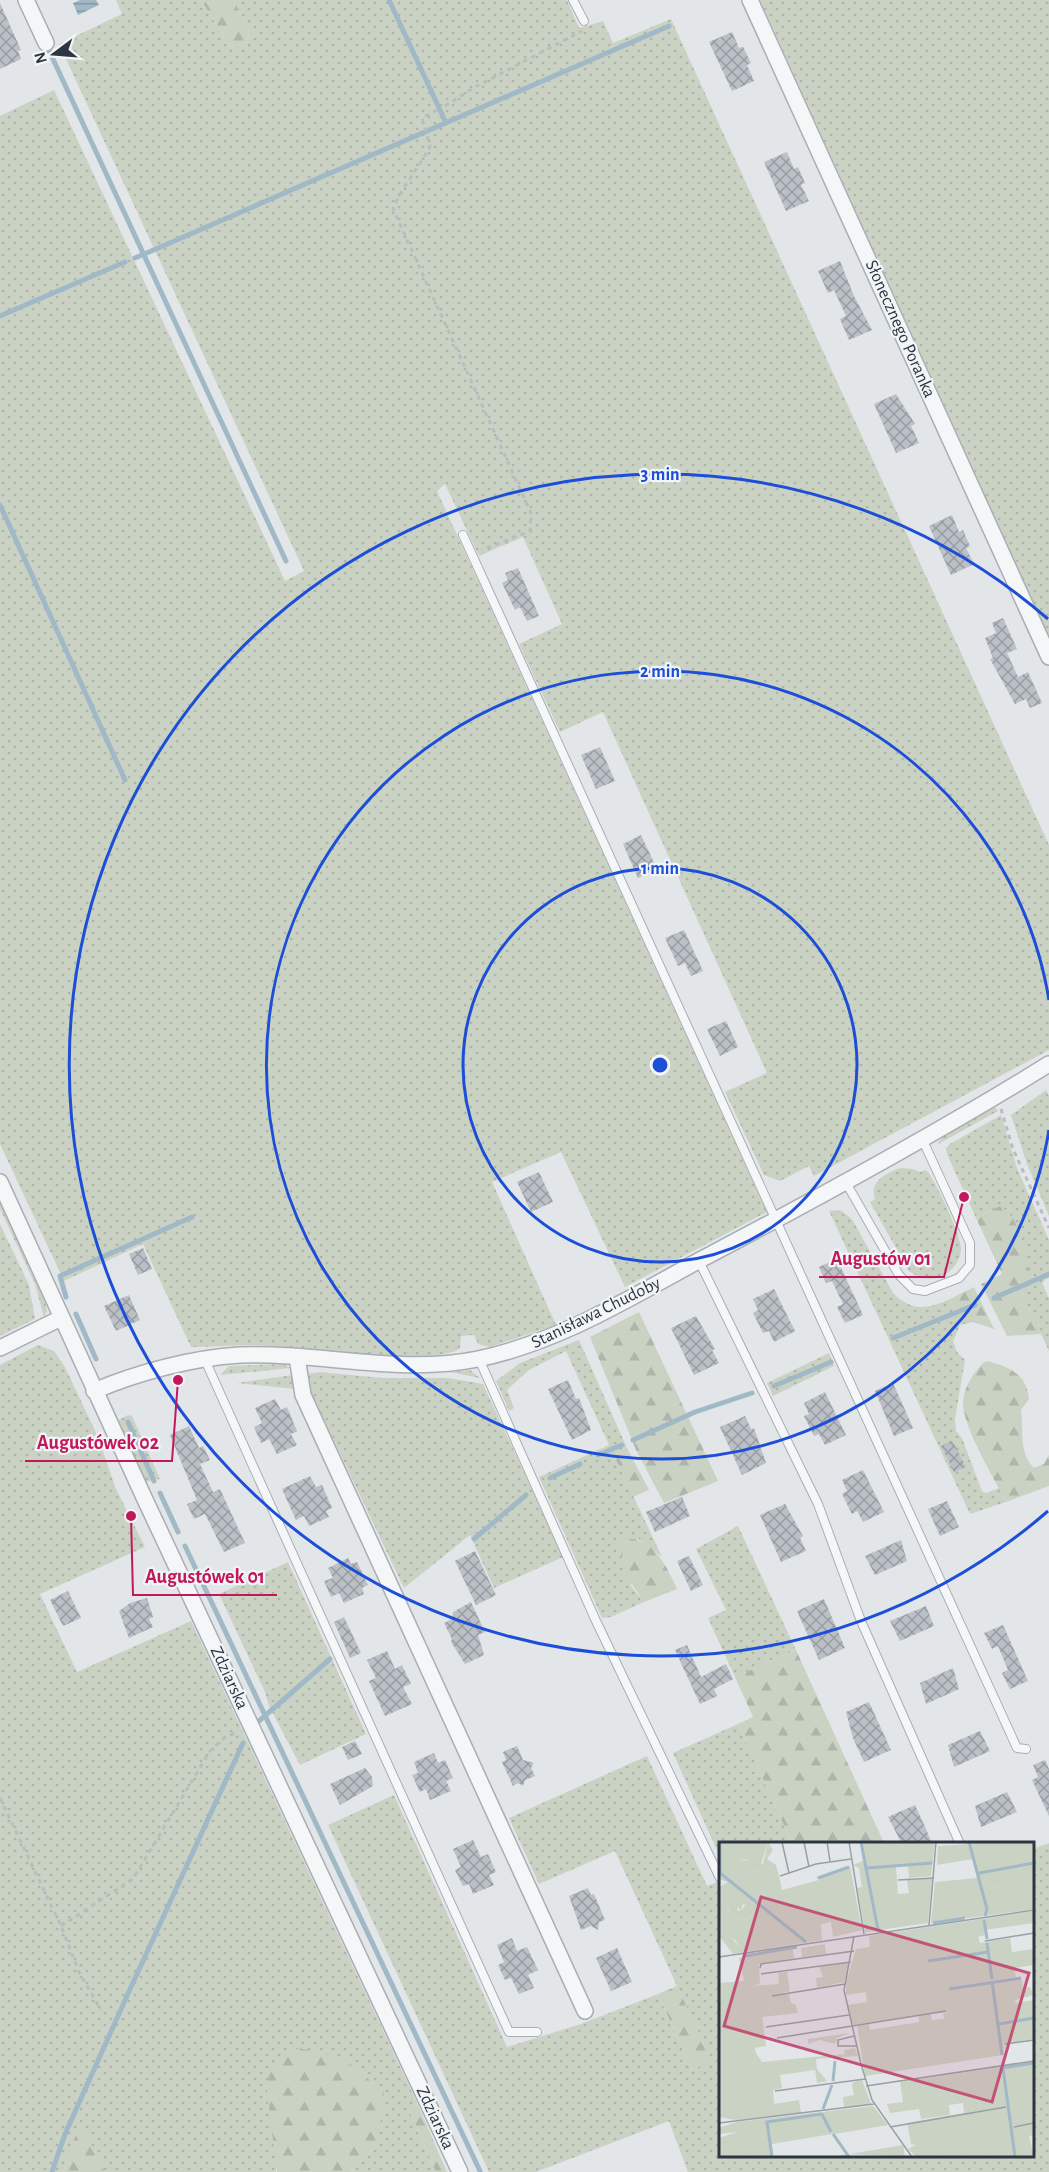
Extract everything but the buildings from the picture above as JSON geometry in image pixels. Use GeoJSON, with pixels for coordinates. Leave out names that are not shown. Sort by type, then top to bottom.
{"type":"FeatureCollection","features":[{"type":"Feature","properties":{"kind":"street"},"geometry":{"type":"LineString","coordinates":[[26,0],[46,43]]}},
{"type":"Feature","properties":{"kind":"street","name":"Słonecznego Poranka"},"geometry":{"type":"LineString","coordinates":[[750,0],[1049,657]]}},
{"type":"Feature","properties":{"kind":"street","name":"Stanisława Chudoby"},"geometry":{"type":"LineString","coordinates":[[94,1391],[122,1380],[205,1360],[240,1355],[414,1366],[479,1359],[559,1335],[777,1220],[1049,1064]]}},
{"type":"Feature","properties":{"kind":"street","name":"Zdziarska"},"geometry":{"type":"LineString","coordinates":[[0,1182],[94,1391],[460,2172]]}},
{"type":"Feature","properties":{"kind":"street"},"geometry":{"type":"LineString","coordinates":[[0,1348],[61,1318]]}},
{"type":"Feature","properties":{"kind":"street"},"geometry":{"type":"LineString","coordinates":[[297,1357],[303,1395],[585,2012]]}},
{"type":"Feature","properties":{"kind":"lane"},"geometry":{"type":"LineString","coordinates":[[573,0],[584,21]]}},
{"type":"Feature","properties":{"kind":"lane"},"geometry":{"type":"LineString","coordinates":[[463,535],[1017,1748],[1026,1749]]}},
{"type":"Feature","properties":{"kind":"lane"},"geometry":{"type":"LineString","coordinates":[[845,1181],[894,1268],[909,1286],[925,1291],[938,1288],[958,1278],[970,1264],[970,1243],[925,1145],[917,1140]]}},
{"type":"Feature","properties":{"kind":"lane"},"geometry":{"type":"LineString","coordinates":[[699,1261],[818,1503],[861,1621],[959,1842]]}},
{"type":"Feature","properties":{"kind":"lane"},"geometry":{"type":"LineString","coordinates":[[479,1359],[596,1621],[719,1876]]}},
{"type":"Feature","properties":{"kind":"lane"},"geometry":{"type":"LineString","coordinates":[[205,1360],[509,2032],[537,2032]]}},
{"type":"Feature","properties":{"kind":"path"},"geometry":{"type":"LineString","coordinates":[[445,106],[476,87],[581,34],[584,21]]}},
{"type":"Feature","properties":{"kind":"path"},"geometry":{"type":"LineString","coordinates":[[436,110],[422,118],[430,146],[415,175],[399,195],[393,209],[531,513],[530,531],[472,554]]}},
{"type":"Feature","properties":{"kind":"path"},"geometry":{"type":"LineString","coordinates":[[994,1097],[1002,1111],[1013,1149],[1049,1228]]}},
{"type":"Feature","properties":{"kind":"path"},"geometry":{"type":"LineString","coordinates":[[61,1926],[133,1879],[210,1751],[224,1738],[251,1726]]}},
{"type":"Feature","properties":{"kind":"path"},"geometry":{"type":"LineString","coordinates":[[0,1798],[61,1926],[78,1972],[101,2010]]}},
{"type":"Feature","properties":{"kind":"green space"},"geometry":{"type":"Polygon","coordinates":[[[116,0],[201,0],[229,45],[245,46],[250,33],[234,0],[567,0],[579,28],[603,21],[613,43],[671,19],[1049,845],[1049,1050],[814,1176],[809,1166],[780,1181],[764,1175],[725,1092],[767,1073],[603,712],[560,732],[519,644],[562,624],[523,537],[479,556],[445,484],[437,491],[767,1212],[625,1287],[561,1152],[492,1182],[556,1325],[490,1347],[478,1344],[474,1335],[461,1336],[460,1348],[448,1353],[427,1356],[264,1345],[191,1347],[143,1244],[64,1281],[0,1144],[0,116],[54,90],[285,581],[304,571],[59,44],[122,14],[116,0]]]}},
{"type":"Feature","properties":{"kind":"green space"},"geometry":{"type":"Polygon","coordinates":[[[201,0],[234,0],[250,33],[245,46],[229,45],[201,0]]]}},
{"type":"Feature","properties":{"kind":"green space"},"geometry":{"type":"Polygon","coordinates":[[[760,0],[1049,0],[1049,636],[760,0]]]}},
{"type":"Feature","properties":{"kind":"green space"},"geometry":{"type":"Polygon","coordinates":[[[1046,1090],[1049,1096],[1049,1216],[1027,1164],[1011,1115],[1046,1090]]]}},
{"type":"Feature","properties":{"kind":"green space"},"geometry":{"type":"Polygon","coordinates":[[[993,1104],[998,1111],[938,1144],[944,1134],[993,1104]]]}},
{"type":"Feature","properties":{"kind":"green space"},"geometry":{"type":"Polygon","coordinates":[[[1001,1115],[1017,1168],[1049,1240],[1049,1278],[1042,1282],[1049,1298],[1049,1351],[1021,1292],[1000,1206],[976,1218],[947,1154],[946,1148],[950,1144],[1001,1115]]]}},
{"type":"Feature","properties":{"kind":"green space"},"geometry":{"type":"Polygon","coordinates":[[[900,1168],[928,1172],[953,1221],[960,1242],[959,1258],[951,1270],[940,1277],[924,1278],[909,1271],[870,1202],[875,1199],[876,1183],[900,1168]]]}},
{"type":"Feature","properties":{"kind":"green space"},"geometry":{"type":"Polygon","coordinates":[[[0,1198],[44,1297],[47,1311],[44,1317],[35,1284],[0,1209],[0,1198]]]}},
{"type":"Feature","properties":{"kind":"green space"},"geometry":{"type":"Polygon","coordinates":[[[1000,1206],[1014,1221],[1023,1242],[1031,1287],[1021,1292],[1041,1334],[1007,1336],[981,1284],[1002,1274],[976,1218],[1000,1206]]]}},
{"type":"Feature","properties":{"kind":"green space"},"geometry":{"type":"Polygon","coordinates":[[[840,1210],[852,1219],[893,1293],[900,1299],[914,1306],[927,1307],[950,1299],[960,1325],[953,1341],[957,1352],[965,1360],[955,1419],[956,1431],[962,1438],[982,1491],[986,1493],[999,1488],[1006,1502],[970,1514],[829,1211],[840,1210]]]}},
{"type":"Feature","properties":{"kind":"green space"},"geometry":{"type":"Polygon","coordinates":[[[0,1224],[29,1285],[35,1319],[0,1336],[0,1224]]]}},
{"type":"Feature","properties":{"kind":"green space"},"geometry":{"type":"Polygon","coordinates":[[[974,1287],[994,1329],[973,1322],[960,1325],[950,1299],[974,1287]]]}},
{"type":"Feature","properties":{"kind":"green space"},"geometry":{"type":"Polygon","coordinates":[[[639,1312],[718,1481],[664,1503],[636,1450],[590,1337],[639,1312]]]}},
{"type":"Feature","properties":{"kind":"green space"},"geometry":{"type":"Polygon","coordinates":[[[579,1340],[626,1446],[614,1455],[662,1557],[637,1538],[631,1586],[644,1602],[611,1617],[602,1618],[539,1477],[609,1445],[566,1351],[529,1370],[507,1390],[514,1408],[509,1411],[496,1381],[520,1363],[579,1340]]]}},
{"type":"Feature","properties":{"kind":"green space"},"geometry":{"type":"Polygon","coordinates":[[[38,1345],[54,1351],[65,1367],[98,1437],[116,1489],[145,1547],[40,1594],[77,1672],[191,1621],[418,2105],[409,2110],[436,2172],[351,2172],[378,2145],[277,2162],[276,2172],[105,2172],[80,2124],[63,2172],[0,2172],[0,1365],[38,1345]]]}},
{"type":"Feature","properties":{"kind":"green space"},"geometry":{"type":"Polygon","coordinates":[[[829,1353],[834,1366],[773,1396],[767,1383],[829,1353]]]}},
{"type":"Feature","properties":{"kind":"green space"},"geometry":{"type":"Polygon","coordinates":[[[986,1361],[1009,1369],[1025,1383],[1029,1399],[1021,1410],[1024,1448],[1029,1462],[1034,1468],[1044,1464],[1049,1455],[1049,1486],[1006,1502],[974,1440],[963,1404],[970,1380],[986,1361]]]}},
{"type":"Feature","properties":{"kind":"green space"},"geometry":{"type":"Polygon","coordinates":[[[283,1364],[291,1368],[220,1375],[229,1366],[283,1364]]]}},
{"type":"Feature","properties":{"kind":"green space"},"geometry":{"type":"Polygon","coordinates":[[[470,1370],[480,1378],[450,1372],[470,1370]]]}},
{"type":"Feature","properties":{"kind":"green space"},"geometry":{"type":"Polygon","coordinates":[[[320,1372],[382,1378],[448,1378],[483,1384],[563,1557],[494,1588],[470,1535],[404,1588],[308,1386],[307,1374],[320,1372]]]}},
{"type":"Feature","properties":{"kind":"green space"},"geometry":{"type":"Polygon","coordinates":[[[293,1375],[296,1389],[237,1383],[293,1375]]]}},
{"type":"Feature","properties":{"kind":"green space"},"geometry":{"type":"Polygon","coordinates":[[[128,1415],[132,1416],[160,1479],[145,1482],[118,1420],[128,1415]]]}},
{"type":"Feature","properties":{"kind":"green space"},"geometry":{"type":"Polygon","coordinates":[[[626,1446],[649,1490],[633,1497],[614,1455],[626,1446]]]}},
{"type":"Feature","properties":{"kind":"green space"},"geometry":{"type":"Polygon","coordinates":[[[738,1526],[796,1650],[735,1677],[708,1618],[726,1610],[696,1549],[738,1526]]]}},
{"type":"Feature","properties":{"kind":"green space"},"geometry":{"type":"Polygon","coordinates":[[[625,1538],[635,1539],[651,1548],[658,1555],[677,1589],[644,1602],[625,1574],[619,1542],[625,1538]]]}},
{"type":"Feature","properties":{"kind":"green space"},"geometry":{"type":"Polygon","coordinates":[[[288,1562],[366,1734],[300,1765],[269,1706],[265,1692],[219,1594],[288,1562]]]}},
{"type":"Feature","properties":{"kind":"green space"},"geometry":{"type":"Polygon","coordinates":[[[796,1650],[884,1842],[792,1842],[738,1724],[753,1717],[735,1677],[796,1650]]]}},
{"type":"Feature","properties":{"kind":"green space"},"geometry":{"type":"Polygon","coordinates":[[[738,1724],[792,1842],[719,1842],[719,1855],[673,1753],[738,1724]]]}},
{"type":"Feature","properties":{"kind":"green space"},"geometry":{"type":"Polygon","coordinates":[[[647,1756],[707,1886],[719,1881],[719,2157],[1034,2157],[1034,1849],[1049,1843],[1049,2172],[688,2172],[669,2121],[536,2172],[489,2172],[328,1825],[394,1795],[507,2047],[581,2024],[658,1994],[692,2070],[711,2060],[615,1851],[539,1884],[509,1818],[647,1756]]]}},
{"type":"Feature","properties":{"kind":"green space"},"geometry":{"type":"Polygon","coordinates":[[[677,1986],[712,2061],[692,2070],[658,1994],[677,1986]]]}},
{"type":"Feature","properties":{"kind":"green space"},"geometry":{"type":"Polygon","coordinates":[[[299,2048],[343,2058],[384,2092],[378,2145],[351,2172],[277,2172],[266,2082],[275,2061],[299,2048]]]}},
{"type":"Feature","properties":{"kind":"green space"},"geometry":{"type":"Polygon","coordinates":[[[418,2105],[447,2172],[436,2172],[409,2110],[418,2105]]]}},
{"type":"Feature","properties":{"kind":"green space"},"geometry":{"type":"Polygon","coordinates":[[[80,2123],[105,2172],[63,2172],[80,2123]]]}},
{"type":"Feature","properties":{"kind":"water"},"geometry":{"type":"Polygon","coordinates":[[[80,0],[96,0],[99,5],[78,15],[73,3],[80,0]]]}},
{"type":"Feature","properties":{"kind":"waterway"},"geometry":{"type":"LineString","coordinates":[[389,0],[446,123]]}},
{"type":"Feature","properties":{"kind":"waterway"},"geometry":{"type":"LineString","coordinates":[[135,258],[669,26]]}},
{"type":"Feature","properties":{"kind":"waterway"},"geometry":{"type":"LineString","coordinates":[[46,44],[286,561]]}},
{"type":"Feature","properties":{"kind":"waterway"},"geometry":{"type":"LineString","coordinates":[[0,316],[125,262]]}},
{"type":"Feature","properties":{"kind":"waterway"},"geometry":{"type":"LineString","coordinates":[[0,505],[125,780]]}},
{"type":"Feature","properties":{"kind":"waterway"},"geometry":{"type":"LineString","coordinates":[[66,1297],[60,1276],[192,1217]]}},
{"type":"Feature","properties":{"kind":"waterway"},"geometry":{"type":"LineString","coordinates":[[994,1298],[1049,1274]]}},
{"type":"Feature","properties":{"kind":"waterway"},"geometry":{"type":"LineString","coordinates":[[893,1338],[975,1305]]}},
{"type":"Feature","properties":{"kind":"waterway"},"geometry":{"type":"LineString","coordinates":[[76,1314],[96,1359]]}},
{"type":"Feature","properties":{"kind":"waterway"},"geometry":{"type":"LineString","coordinates":[[774,1386],[831,1362]]}},
{"type":"Feature","properties":{"kind":"waterway"},"geometry":{"type":"LineString","coordinates":[[633,1440],[695,1412],[752,1393]]}},
{"type":"Feature","properties":{"kind":"waterway"},"geometry":{"type":"LineString","coordinates":[[128,1422],[154,1481]]}},
{"type":"Feature","properties":{"kind":"waterway"},"geometry":{"type":"LineString","coordinates":[[598,1455],[622,1445]]}},
{"type":"Feature","properties":{"kind":"waterway"},"geometry":{"type":"LineString","coordinates":[[550,1478],[580,1464]]}},
{"type":"Feature","properties":{"kind":"waterway"},"geometry":{"type":"LineString","coordinates":[[160,1493],[178,1532]]}},
{"type":"Feature","properties":{"kind":"waterway"},"geometry":{"type":"LineString","coordinates":[[474,1539],[526,1495]]}},
{"type":"Feature","properties":{"kind":"waterway"},"geometry":{"type":"LineString","coordinates":[[185,1546],[480,2171]]}},
{"type":"Feature","properties":{"kind":"waterway"},"geometry":{"type":"LineString","coordinates":[[259,1721],[330,1659]]}},
{"type":"Feature","properties":{"kind":"waterway"},"geometry":{"type":"LineString","coordinates":[[52,2172],[65,2134],[243,1743]]}},
{"type":"Feature","properties":{"kind":"place","name":"Augustów 01"},"geometry":{"type":"Point","coordinates":[964,1197]}},
{"type":"Feature","properties":{"kind":"place","name":"Augustówek 02"},"geometry":{"type":"Point","coordinates":[178,1380]}},
{"type":"Feature","properties":{"kind":"place","name":"Augustówek 01"},"geometry":{"type":"Point","coordinates":[131,1516]}}]}
